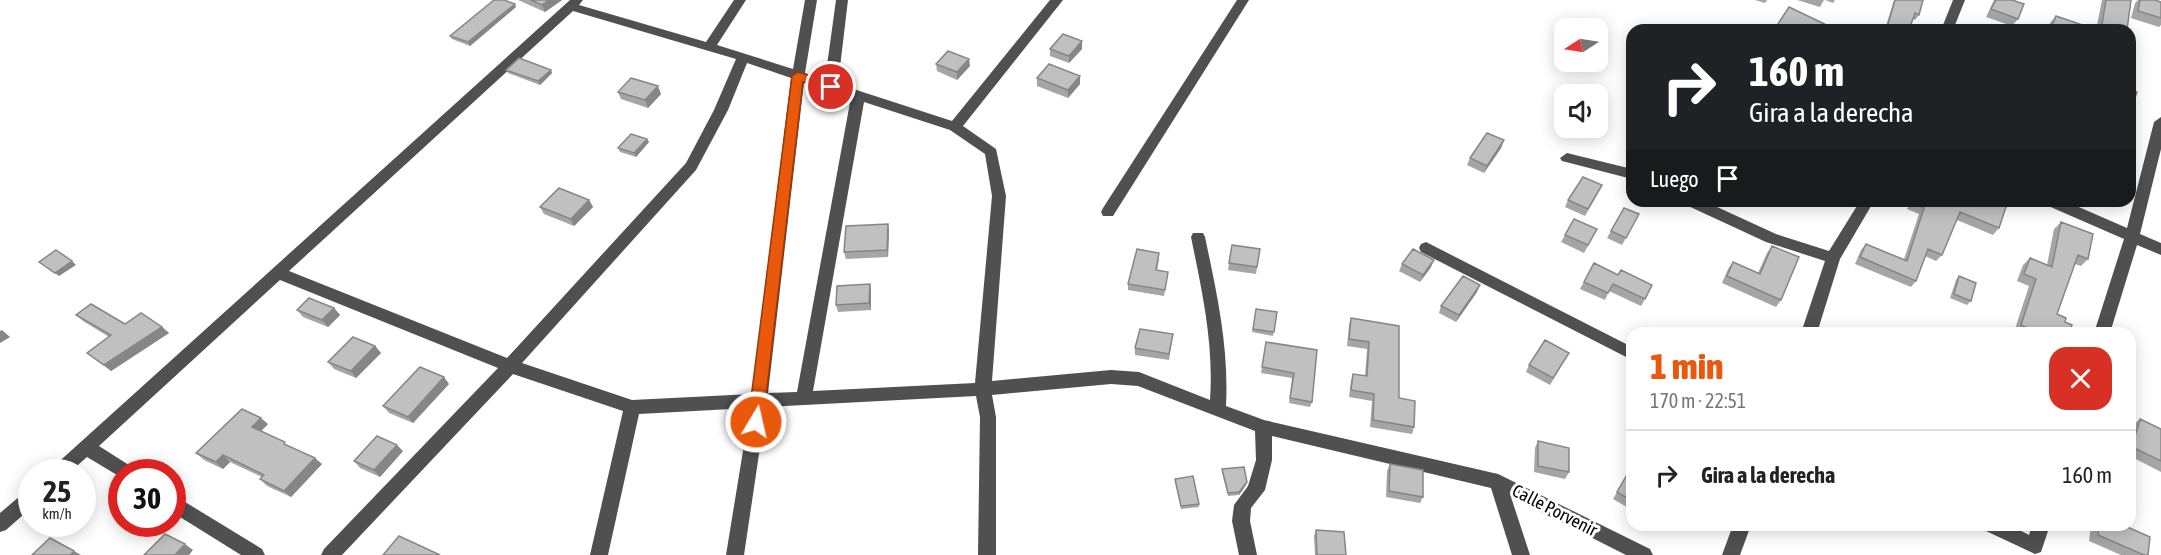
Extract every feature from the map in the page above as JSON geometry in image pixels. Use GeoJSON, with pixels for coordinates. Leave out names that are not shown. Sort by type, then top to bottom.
{"type":"FeatureCollection","features":[{"type":"Feature","properties":{"kind":"street"},"geometry":{"type":"LineString","coordinates":[[709,47],[740,0]]}},
{"type":"Feature","properties":{"kind":"street"},"geometry":{"type":"LineString","coordinates":[[735,555],[759,400],[798,76],[811,0]]}},
{"type":"Feature","properties":{"kind":"street"},"geometry":{"type":"LineString","coordinates":[[831,87],[842,0]]}},
{"type":"Feature","properties":{"kind":"street"},"geometry":{"type":"LineString","coordinates":[[955,127],[1057,0]]}},
{"type":"Feature","properties":{"kind":"street"},"geometry":{"type":"LineString","coordinates":[[1108,212],[1243,0]]}},
{"type":"Feature","properties":{"kind":"street"},"geometry":{"type":"LineString","coordinates":[[1949,24],[1959,0]]}},
{"type":"Feature","properties":{"kind":"street"},"geometry":{"type":"LineString","coordinates":[[74,459],[574,3],[955,127],[991,152],[999,196],[983,389],[988,417],[987,555]]}},
{"type":"Feature","properties":{"kind":"street"},"geometry":{"type":"LineString","coordinates":[[330,555],[510,366],[691,166],[721,110],[743,57]]}},
{"type":"Feature","properties":{"kind":"street"},"geometry":{"type":"LineString","coordinates":[[804,397],[858,96]]}},
{"type":"Feature","properties":{"kind":"street"},"geometry":{"type":"LineString","coordinates":[[2104,327],[2132,236],[2161,122]]}},
{"type":"Feature","properties":{"kind":"street"},"geometry":{"type":"LineString","coordinates":[[1567,158],[1626,173]]}},
{"type":"Feature","properties":{"kind":"street"},"geometry":{"type":"LineString","coordinates":[[1704,207],[1771,238],[1833,258]]}},
{"type":"Feature","properties":{"kind":"street"},"geometry":{"type":"LineString","coordinates":[[1811,327],[1833,258],[1863,207]]}},
{"type":"Feature","properties":{"kind":"street"},"geometry":{"type":"LineString","coordinates":[[2065,207],[2161,249]]}},
{"type":"Feature","properties":{"kind":"street"},"geometry":{"type":"LineString","coordinates":[[1198,237],[1216,322],[1220,373],[1218,410]]}},
{"type":"Feature","properties":{"kind":"street"},"geometry":{"type":"LineString","coordinates":[[1426,248],[1626,351]]}},
{"type":"Feature","properties":{"kind":"street"},"geometry":{"type":"LineString","coordinates":[[278,273],[510,366],[632,407],[599,555]]}},
{"type":"Feature","properties":{"kind":"street","name":"Calle Porvenir"},"geometry":{"type":"LineString","coordinates":[[632,407],[983,389],[1111,377],[1139,379],[1263,427],[1498,482],[1644,555]]}},
{"type":"Feature","properties":{"kind":"street"},"geometry":{"type":"LineString","coordinates":[[1248,555],[1240,521],[1243,505],[1256,490],[1264,460],[1263,427]]}},
{"type":"Feature","properties":{"kind":"street"},"geometry":{"type":"LineString","coordinates":[[87,448],[108,461]]}},
{"type":"Feature","properties":{"kind":"street"},"geometry":{"type":"LineString","coordinates":[[1498,482],[1521,555]]}},
{"type":"Feature","properties":{"kind":"street"},"geometry":{"type":"LineString","coordinates":[[0,524],[18,508]]}},
{"type":"Feature","properties":{"kind":"street"},"geometry":{"type":"LineString","coordinates":[[186,511],[256,555]]}},
{"type":"Feature","properties":{"kind":"street"},"geometry":{"type":"LineString","coordinates":[[1731,555],[1740,531]]}},
{"type":"Feature","properties":{"kind":"street"},"geometry":{"type":"LineString","coordinates":[[2004,531],[2035,546],[2039,531]]}},
{"type":"Feature","properties":{"kind":"building"},"geometry":{"type":"Polygon","coordinates":[[[494,0],[504,0],[515,4],[468,42],[450,36],[494,0]]]}},
{"type":"Feature","properties":{"kind":"building"},"geometry":{"type":"Polygon","coordinates":[[[531,0],[549,0],[542,5],[531,0]]]}},
{"type":"Feature","properties":{"kind":"building"},"geometry":{"type":"Polygon","coordinates":[[[1895,0],[1923,0],[1919,15],[1915,13],[1911,24],[1888,24],[1895,0]]]}},
{"type":"Feature","properties":{"kind":"building"},"geometry":{"type":"Polygon","coordinates":[[[1996,0],[2012,0],[2024,4],[2018,19],[1991,9],[1996,0]]]}},
{"type":"Feature","properties":{"kind":"building"},"geometry":{"type":"Polygon","coordinates":[[[2106,0],[2131,0],[2128,24],[2102,24],[2106,0]]]}},
{"type":"Feature","properties":{"kind":"building"},"geometry":{"type":"Polygon","coordinates":[[[2140,0],[2161,2],[2161,18],[2138,11],[2140,0]]]}},
{"type":"Feature","properties":{"kind":"building"},"geometry":{"type":"Polygon","coordinates":[[[1789,7],[1824,24],[1778,24],[1789,7]]]}},
{"type":"Feature","properties":{"kind":"building"},"geometry":{"type":"Polygon","coordinates":[[[2056,16],[2079,24],[2053,24],[2056,16]]]}},
{"type":"Feature","properties":{"kind":"building"},"geometry":{"type":"Polygon","coordinates":[[[1063,34],[1082,41],[1069,56],[1050,49],[1063,34]]]}},
{"type":"Feature","properties":{"kind":"building"},"geometry":{"type":"Polygon","coordinates":[[[948,51],[969,59],[957,72],[936,64],[948,51]]]}},
{"type":"Feature","properties":{"kind":"building"},"geometry":{"type":"Polygon","coordinates":[[[519,58],[551,70],[538,81],[506,70],[519,58]]]}},
{"type":"Feature","properties":{"kind":"building"},"geometry":{"type":"Polygon","coordinates":[[[1049,64],[1080,76],[1068,90],[1037,78],[1049,64]]]}},
{"type":"Feature","properties":{"kind":"building"},"geometry":{"type":"Polygon","coordinates":[[[631,78],[658,86],[645,100],[618,92],[631,78]]]}},
{"type":"Feature","properties":{"kind":"building"},"geometry":{"type":"Polygon","coordinates":[[[1487,133],[1504,140],[1487,166],[1470,158],[1487,133]]]}},
{"type":"Feature","properties":{"kind":"building"},"geometry":{"type":"Polygon","coordinates":[[[631,134],[647,139],[634,153],[618,148],[631,134]]]}},
{"type":"Feature","properties":{"kind":"building"},"geometry":{"type":"Polygon","coordinates":[[[1583,177],[1602,185],[1588,209],[1568,200],[1583,177]]]}},
{"type":"Feature","properties":{"kind":"building"},"geometry":{"type":"Polygon","coordinates":[[[559,188],[589,200],[571,219],[540,207],[559,188]]]}},
{"type":"Feature","properties":{"kind":"building"},"geometry":{"type":"Polygon","coordinates":[[[1922,207],[2006,207],[1999,228],[1960,212],[1942,255],[1928,249],[1916,281],[1860,257],[1866,244],[1907,261],[1924,208],[1922,207]]]}},
{"type":"Feature","properties":{"kind":"building"},"geometry":{"type":"Polygon","coordinates":[[[1624,208],[1639,214],[1626,238],[1611,231],[1624,208]]]}},
{"type":"Feature","properties":{"kind":"building"},"geometry":{"type":"Polygon","coordinates":[[[1574,219],[1597,229],[1588,245],[1565,235],[1574,219]]]}},
{"type":"Feature","properties":{"kind":"building"},"geometry":{"type":"Polygon","coordinates":[[[2061,222],[2093,234],[2088,259],[2078,255],[2057,314],[2066,318],[2065,322],[2072,325],[2071,327],[2026,327],[2021,325],[2036,279],[2024,274],[2030,258],[2052,267],[2061,222]]]}},
{"type":"Feature","properties":{"kind":"building"},"geometry":{"type":"Polygon","coordinates":[[[888,224],[887,250],[844,252],[846,226],[888,224]]]}},
{"type":"Feature","properties":{"kind":"building"},"geometry":{"type":"Polygon","coordinates":[[[1232,245],[1260,249],[1257,267],[1229,263],[1232,245]]]}},
{"type":"Feature","properties":{"kind":"building"},"geometry":{"type":"Polygon","coordinates":[[[1772,246],[1799,257],[1781,300],[1727,276],[1733,262],[1760,274],[1772,246]]]}},
{"type":"Feature","properties":{"kind":"building"},"geometry":{"type":"Polygon","coordinates":[[[1137,249],[1159,253],[1156,270],[1168,272],[1165,290],[1128,284],[1137,249]]]}},
{"type":"Feature","properties":{"kind":"building"},"geometry":{"type":"Polygon","coordinates":[[[1413,249],[1434,260],[1423,275],[1402,264],[1413,249]]]}},
{"type":"Feature","properties":{"kind":"building"},"geometry":{"type":"Polygon","coordinates":[[[56,250],[72,261],[55,273],[39,262],[56,250]]]}},
{"type":"Feature","properties":{"kind":"building"},"geometry":{"type":"Polygon","coordinates":[[[1594,263],[1618,275],[1621,270],[1652,285],[1645,299],[1613,284],[1608,293],[1584,282],[1594,263]]]}},
{"type":"Feature","properties":{"kind":"building"},"geometry":{"type":"Polygon","coordinates":[[[1463,276],[1480,285],[1459,315],[1441,306],[1463,276]]]}},
{"type":"Feature","properties":{"kind":"building"},"geometry":{"type":"Polygon","coordinates":[[[1959,276],[1976,283],[1971,301],[1954,294],[1959,276]]]}},
{"type":"Feature","properties":{"kind":"building"},"geometry":{"type":"Polygon","coordinates":[[[870,284],[869,303],[836,305],[837,286],[870,284]]]}},
{"type":"Feature","properties":{"kind":"building"},"geometry":{"type":"Polygon","coordinates":[[[309,298],[334,308],[322,320],[297,310],[309,298]]]}},
{"type":"Feature","properties":{"kind":"building"},"geometry":{"type":"Polygon","coordinates":[[[91,304],[125,324],[141,313],[162,327],[104,365],[87,353],[111,335],[76,315],[91,304]]]}},
{"type":"Feature","properties":{"kind":"building"},"geometry":{"type":"Polygon","coordinates":[[[1256,309],[1277,312],[1274,332],[1253,329],[1256,309]]]}},
{"type":"Feature","properties":{"kind":"building"},"geometry":{"type":"Polygon","coordinates":[[[1351,318],[1399,326],[1399,398],[1415,401],[1414,427],[1373,420],[1374,394],[1351,390],[1353,374],[1367,376],[1369,342],[1349,339],[1351,318]]]}},
{"type":"Feature","properties":{"kind":"building"},"geometry":{"type":"Polygon","coordinates":[[[1140,329],[1173,334],[1169,354],[1135,348],[1140,329]]]}},
{"type":"Feature","properties":{"kind":"building"},"geometry":{"type":"Polygon","coordinates":[[[353,337],[375,346],[351,371],[328,362],[353,337]]]}},
{"type":"Feature","properties":{"kind":"building"},"geometry":{"type":"Polygon","coordinates":[[[1545,340],[1569,353],[1553,378],[1529,365],[1545,340]]]}},
{"type":"Feature","properties":{"kind":"building"},"geometry":{"type":"Polygon","coordinates":[[[1266,342],[1317,350],[1312,402],[1290,398],[1294,373],[1262,367],[1266,342]]]}},
{"type":"Feature","properties":{"kind":"building"},"geometry":{"type":"Polygon","coordinates":[[[420,367],[444,377],[408,417],[383,406],[420,367]]]}},
{"type":"Feature","properties":{"kind":"building"},"geometry":{"type":"Polygon","coordinates":[[[242,409],[261,418],[252,427],[315,458],[284,491],[260,479],[264,475],[223,455],[216,462],[196,453],[242,409]]]}},
{"type":"Feature","properties":{"kind":"building"},"geometry":{"type":"Polygon","coordinates":[[[2140,419],[2161,429],[2161,461],[2136,449],[2136,433],[2140,419]]]}},
{"type":"Feature","properties":{"kind":"building"},"geometry":{"type":"Polygon","coordinates":[[[377,436],[397,445],[374,470],[354,461],[377,436]]]}},
{"type":"Feature","properties":{"kind":"building"},"geometry":{"type":"Polygon","coordinates":[[[1538,441],[1569,448],[1569,472],[1538,466],[1538,441]]]}},
{"type":"Feature","properties":{"kind":"building"},"geometry":{"type":"Polygon","coordinates":[[[1390,464],[1423,470],[1423,497],[1389,491],[1390,464]]]}},
{"type":"Feature","properties":{"kind":"building"},"geometry":{"type":"Polygon","coordinates":[[[1244,467],[1247,482],[1239,492],[1228,493],[1222,469],[1244,467]]]}},
{"type":"Feature","properties":{"kind":"building"},"geometry":{"type":"Polygon","coordinates":[[[1193,476],[1199,504],[1181,506],[1175,479],[1193,476]]]}},
{"type":"Feature","properties":{"kind":"building"},"geometry":{"type":"Polygon","coordinates":[[[1626,476],[1626,497],[1617,492],[1626,476]]]}},
{"type":"Feature","properties":{"kind":"building"},"geometry":{"type":"Polygon","coordinates":[[[1316,530],[1344,532],[1346,555],[1317,555],[1316,530]]]}},
{"type":"Feature","properties":{"kind":"building"},"geometry":{"type":"Polygon","coordinates":[[[2098,531],[2136,531],[2150,537],[2148,555],[2144,555],[2098,535],[2098,531]]]}},
{"type":"Feature","properties":{"kind":"building"},"geometry":{"type":"Polygon","coordinates":[[[399,536],[440,555],[383,555],[399,536]]]}},
{"type":"Feature","properties":{"kind":"building"},"geometry":{"type":"Polygon","coordinates":[[[162,537],[171,537],[185,544],[175,555],[144,555],[162,537]]]}},
{"type":"Feature","properties":{"kind":"building"},"geometry":{"type":"Polygon","coordinates":[[[50,538],[74,551],[70,555],[32,555],[50,538]]]}},
{"type":"Feature","properties":{"kind":"route"},"geometry":{"type":"LineString","coordinates":[[756,422],[798,76],[831,87]]}}]}
